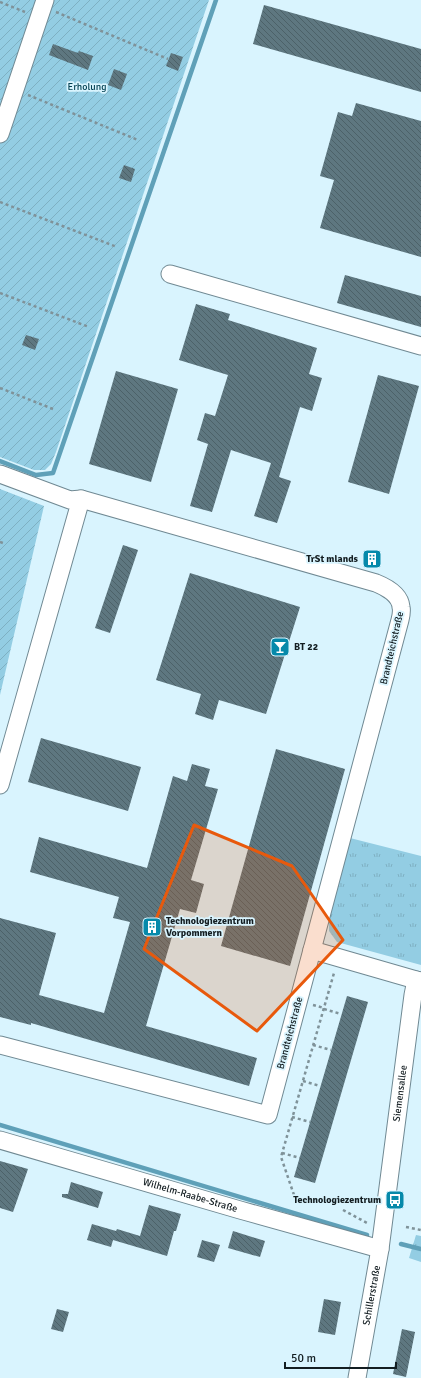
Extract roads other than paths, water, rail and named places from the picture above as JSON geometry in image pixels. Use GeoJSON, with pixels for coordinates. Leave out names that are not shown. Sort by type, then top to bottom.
{"type":"FeatureCollection","features":[{"type":"Feature","properties":{"kind":"street"},"geometry":{"type":"LineString","coordinates":[[0,134],[42,8]]}},
{"type":"Feature","properties":{"kind":"street"},"geometry":{"type":"LineString","coordinates":[[170,274],[421,346]]}},
{"type":"Feature","properties":{"kind":"street","name":"Brandteichstraße"},"geometry":{"type":"LineString","coordinates":[[0,474],[70,500],[81,499],[376,583],[386,587],[396,595],[401,606],[400,620],[268,1115],[0,1045]]}},
{"type":"Feature","properties":{"kind":"street"},"geometry":{"type":"LineString","coordinates":[[0,784],[81,499]]}},
{"type":"Feature","properties":{"kind":"street"},"geometry":{"type":"LineString","coordinates":[[312,950],[419,980]]}},
{"type":"Feature","properties":{"kind":"street","name":"Siemensallee"},"geometry":{"type":"LineString","coordinates":[[384,1212],[404,1057],[419,980]]}},
{"type":"Feature","properties":{"kind":"street","name":"Wilhelm-Raabe-Straße"},"geometry":{"type":"LineString","coordinates":[[0,1140],[380,1249]]}},
{"type":"Feature","properties":{"kind":"street","name":"Schillerstraße"},"geometry":{"type":"LineString","coordinates":[[357,1378],[380,1249],[384,1212]]}},
{"type":"Feature","properties":{"kind":"waterway"},"geometry":{"type":"LineString","coordinates":[[0,461],[36,475],[53,473],[216,0]]}},
{"type":"Feature","properties":{"kind":"waterway"},"geometry":{"type":"LineString","coordinates":[[0,1125],[367,1235]]}},
{"type":"Feature","properties":{"kind":"waterway"},"geometry":{"type":"LineString","coordinates":[[401,1244],[421,1249]]}},
{"type":"Feature","properties":{"kind":"place","name":"TrSt mlands"},"geometry":{"type":"Point","coordinates":[372,559]}},
{"type":"Feature","properties":{"kind":"place","name":"BT 22"},"geometry":{"type":"Point","coordinates":[280,647]}},
{"type":"Feature","properties":{"kind":"place","name":"Technologiezentrum Vorpommern"},"geometry":{"type":"Point","coordinates":[152,927]}},
{"type":"Feature","properties":{"kind":"place","name":"Technologiezentrum"},"geometry":{"type":"Point","coordinates":[395,1200]}},
{"type":"Feature","properties":{"kind":"park label","name":"Erholung"},"geometry":{"type":"Point","coordinates":[87,87]}}]}
